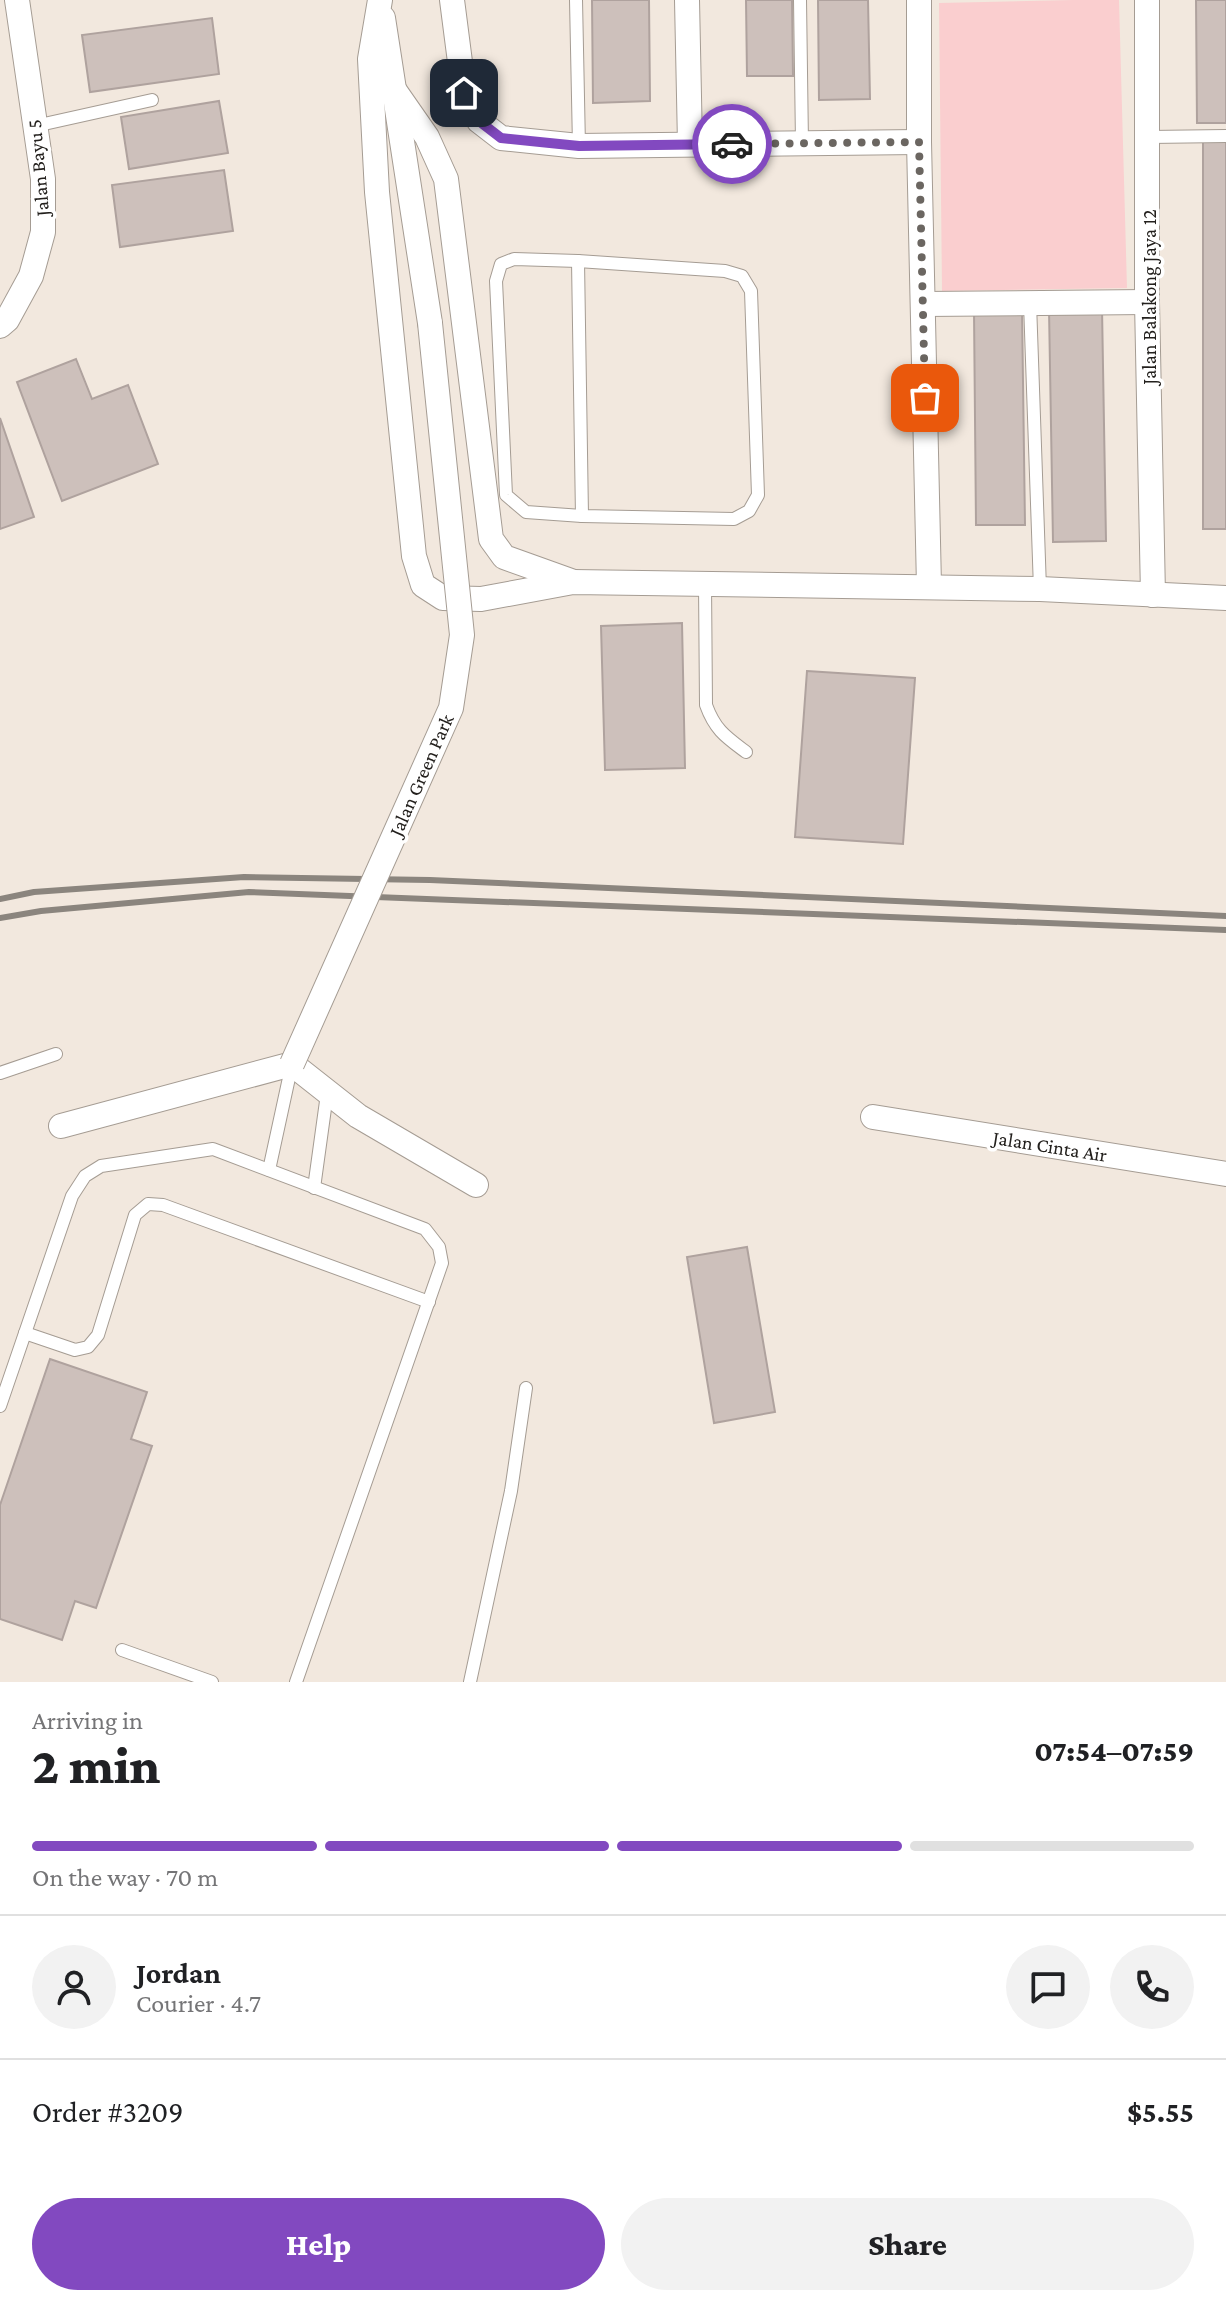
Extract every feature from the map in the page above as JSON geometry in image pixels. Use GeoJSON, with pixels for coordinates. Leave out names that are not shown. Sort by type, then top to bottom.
{"type":"FeatureCollection","features":[{"type":"Feature","properties":{"kind":"street","name":"Jalan Bayu 5"},"geometry":{"type":"LineString","coordinates":[[0,326],[7,320],[31,276],[43,232],[43,179],[17,0]]}},
{"type":"Feature","properties":{"kind":"street","name":"Jalan Green Park"},"geometry":{"type":"LineString","coordinates":[[292,1064],[451,708],[462,635],[430,323],[380,0]]}},
{"type":"Feature","properties":{"kind":"street"},"geometry":{"type":"LineString","coordinates":[[380,0],[370,59],[377,192],[414,556],[423,585],[443,598],[481,599],[573,582],[929,586],[1226,598]]}},
{"type":"Feature","properties":{"kind":"street"},"geometry":{"type":"LineString","coordinates":[[452,0],[464,93],[479,121],[501,138],[579,146],[919,142]]}},
{"type":"Feature","properties":{"kind":"street"},"geometry":{"type":"LineString","coordinates":[[687,0],[690,144]]}},
{"type":"Feature","properties":{"kind":"street"},"geometry":{"type":"LineString","coordinates":[[919,0],[919,142],[929,586]]}},
{"type":"Feature","properties":{"kind":"street","name":"Jalan Balakong Jaya 12"},"geometry":{"type":"LineString","coordinates":[[1147,0],[1147,302],[1153,595]]}},
{"type":"Feature","properties":{"kind":"street"},"geometry":{"type":"LineString","coordinates":[[395,91],[427,137],[446,179],[490,447],[491,539],[504,557],[573,582]]}},
{"type":"Feature","properties":{"kind":"street"},"geometry":{"type":"LineString","coordinates":[[923,304],[1147,302]]}},
{"type":"Feature","properties":{"kind":"street"},"geometry":{"type":"LineString","coordinates":[[61,1126],[292,1064],[358,1116],[476,1185]]}},
{"type":"Feature","properties":{"kind":"street","name":"Jalan Cinta Air"},"geometry":{"type":"LineString","coordinates":[[873,1117],[1226,1174]]}},
{"type":"Feature","properties":{"kind":"lane"},"geometry":{"type":"LineString","coordinates":[[576,0],[579,146]]}},
{"type":"Feature","properties":{"kind":"lane"},"geometry":{"type":"LineString","coordinates":[[800,0],[802,143]]}},
{"type":"Feature","properties":{"kind":"lane"},"geometry":{"type":"LineString","coordinates":[[35,126],[152,100]]}},
{"type":"Feature","properties":{"kind":"lane"},"geometry":{"type":"LineString","coordinates":[[1149,137],[1226,136]]}},
{"type":"Feature","properties":{"kind":"lane"},"geometry":{"type":"LineString","coordinates":[[514,259],[578,261],[725,271],[742,276],[751,291],[758,495],[749,511],[734,519],[526,512],[506,495],[490,447],[496,281],[501,264],[514,259]]}},
{"type":"Feature","properties":{"kind":"lane"},"geometry":{"type":"LineString","coordinates":[[578,261],[582,516]]}},
{"type":"Feature","properties":{"kind":"lane"},"geometry":{"type":"LineString","coordinates":[[1030,303],[1040,589]]}},
{"type":"Feature","properties":{"kind":"lane"},"geometry":{"type":"LineString","coordinates":[[705,584],[706,705],[712,722],[746,752]]}},
{"type":"Feature","properties":{"kind":"lane"},"geometry":{"type":"LineString","coordinates":[[0,1073],[56,1054]]}},
{"type":"Feature","properties":{"kind":"lane"},"geometry":{"type":"LineString","coordinates":[[269,1170],[292,1064]]}},
{"type":"Feature","properties":{"kind":"lane"},"geometry":{"type":"LineString","coordinates":[[314,1188],[327,1094]]}},
{"type":"Feature","properties":{"kind":"lane"},"geometry":{"type":"LineString","coordinates":[[0,1406],[72,1196],[85,1176],[101,1166],[213,1149],[425,1229],[439,1247],[442,1263],[296,1682]]}},
{"type":"Feature","properties":{"kind":"lane"},"geometry":{"type":"LineString","coordinates":[[25,1333],[75,1350],[88,1347],[98,1335],[135,1215],[148,1204],[163,1205],[429,1302]]}},
{"type":"Feature","properties":{"kind":"lane"},"geometry":{"type":"LineString","coordinates":[[470,1682],[511,1491],[526,1388]]}},
{"type":"Feature","properties":{"kind":"lane"},"geometry":{"type":"LineString","coordinates":[[122,1650],[212,1682]]}},
{"type":"Feature","properties":{"kind":"shaded area"},"geometry":{"type":"Polygon","coordinates":[[[1119,0],[1127,288],[942,291],[939,3],[1119,0]]]}},
{"type":"Feature","properties":{"kind":"building"},"geometry":{"type":"Polygon","coordinates":[[[592,0],[649,0],[650,101],[593,103],[592,0]]]}},
{"type":"Feature","properties":{"kind":"building"},"geometry":{"type":"Polygon","coordinates":[[[746,0],[792,0],[793,76],[747,76],[746,0]]]}},
{"type":"Feature","properties":{"kind":"building"},"geometry":{"type":"Polygon","coordinates":[[[818,0],[868,0],[870,99],[819,100],[818,0]]]}},
{"type":"Feature","properties":{"kind":"building"},"geometry":{"type":"Polygon","coordinates":[[[1196,0],[1226,0],[1226,123],[1197,123],[1196,0]]]}},
{"type":"Feature","properties":{"kind":"building"},"geometry":{"type":"Polygon","coordinates":[[[212,18],[219,74],[90,92],[82,35],[212,18]]]}},
{"type":"Feature","properties":{"kind":"building"},"geometry":{"type":"Polygon","coordinates":[[[219,101],[228,153],[129,169],[121,117],[219,101]]]}},
{"type":"Feature","properties":{"kind":"building"},"geometry":{"type":"Polygon","coordinates":[[[1226,141],[1226,529],[1203,529],[1203,142],[1226,141]]]}},
{"type":"Feature","properties":{"kind":"building"},"geometry":{"type":"Polygon","coordinates":[[[224,170],[233,231],[120,247],[112,185],[224,170]]]}},
{"type":"Feature","properties":{"kind":"building"},"geometry":{"type":"Polygon","coordinates":[[[1102,308],[1106,541],[1053,542],[1049,309],[1102,308]]]}},
{"type":"Feature","properties":{"kind":"building"},"geometry":{"type":"Polygon","coordinates":[[[1022,310],[1025,525],[976,525],[974,311],[1022,310]]]}},
{"type":"Feature","properties":{"kind":"building"},"geometry":{"type":"Polygon","coordinates":[[[76,359],[92,399],[128,385],[158,464],[62,501],[17,382],[76,359]]]}},
{"type":"Feature","properties":{"kind":"building"},"geometry":{"type":"Polygon","coordinates":[[[0,418],[34,517],[0,529],[0,418]]]}},
{"type":"Feature","properties":{"kind":"building"},"geometry":{"type":"Polygon","coordinates":[[[682,623],[685,768],[605,770],[601,626],[682,623]]]}},
{"type":"Feature","properties":{"kind":"building"},"geometry":{"type":"Polygon","coordinates":[[[807,671],[915,678],[903,844],[795,837],[807,671]]]}},
{"type":"Feature","properties":{"kind":"building"},"geometry":{"type":"Polygon","coordinates":[[[747,1247],[775,1412],[714,1423],[687,1257],[747,1247]]]}},
{"type":"Feature","properties":{"kind":"building"},"geometry":{"type":"Polygon","coordinates":[[[50,1359],[147,1392],[131,1439],[152,1446],[96,1608],[75,1601],[62,1640],[0,1619],[0,1505],[50,1359]]]}},
{"type":"Feature","properties":{"kind":"railway"},"geometry":{"type":"LineString","coordinates":[[0,899],[34,892],[244,877],[430,880],[1226,916]]}},
{"type":"Feature","properties":{"kind":"railway"},"geometry":{"type":"LineString","coordinates":[[0,918],[41,911],[249,892],[1226,930]]}},
{"type":"Feature","properties":{"kind":"way so far"},"geometry":{"type":"LineString","coordinates":[[732,144],[919,142],[925,398]]}},
{"type":"Feature","properties":{"kind":"route"},"geometry":{"type":"LineString","coordinates":[[464,93],[479,121],[501,138],[579,146],[732,144]]}}]}
